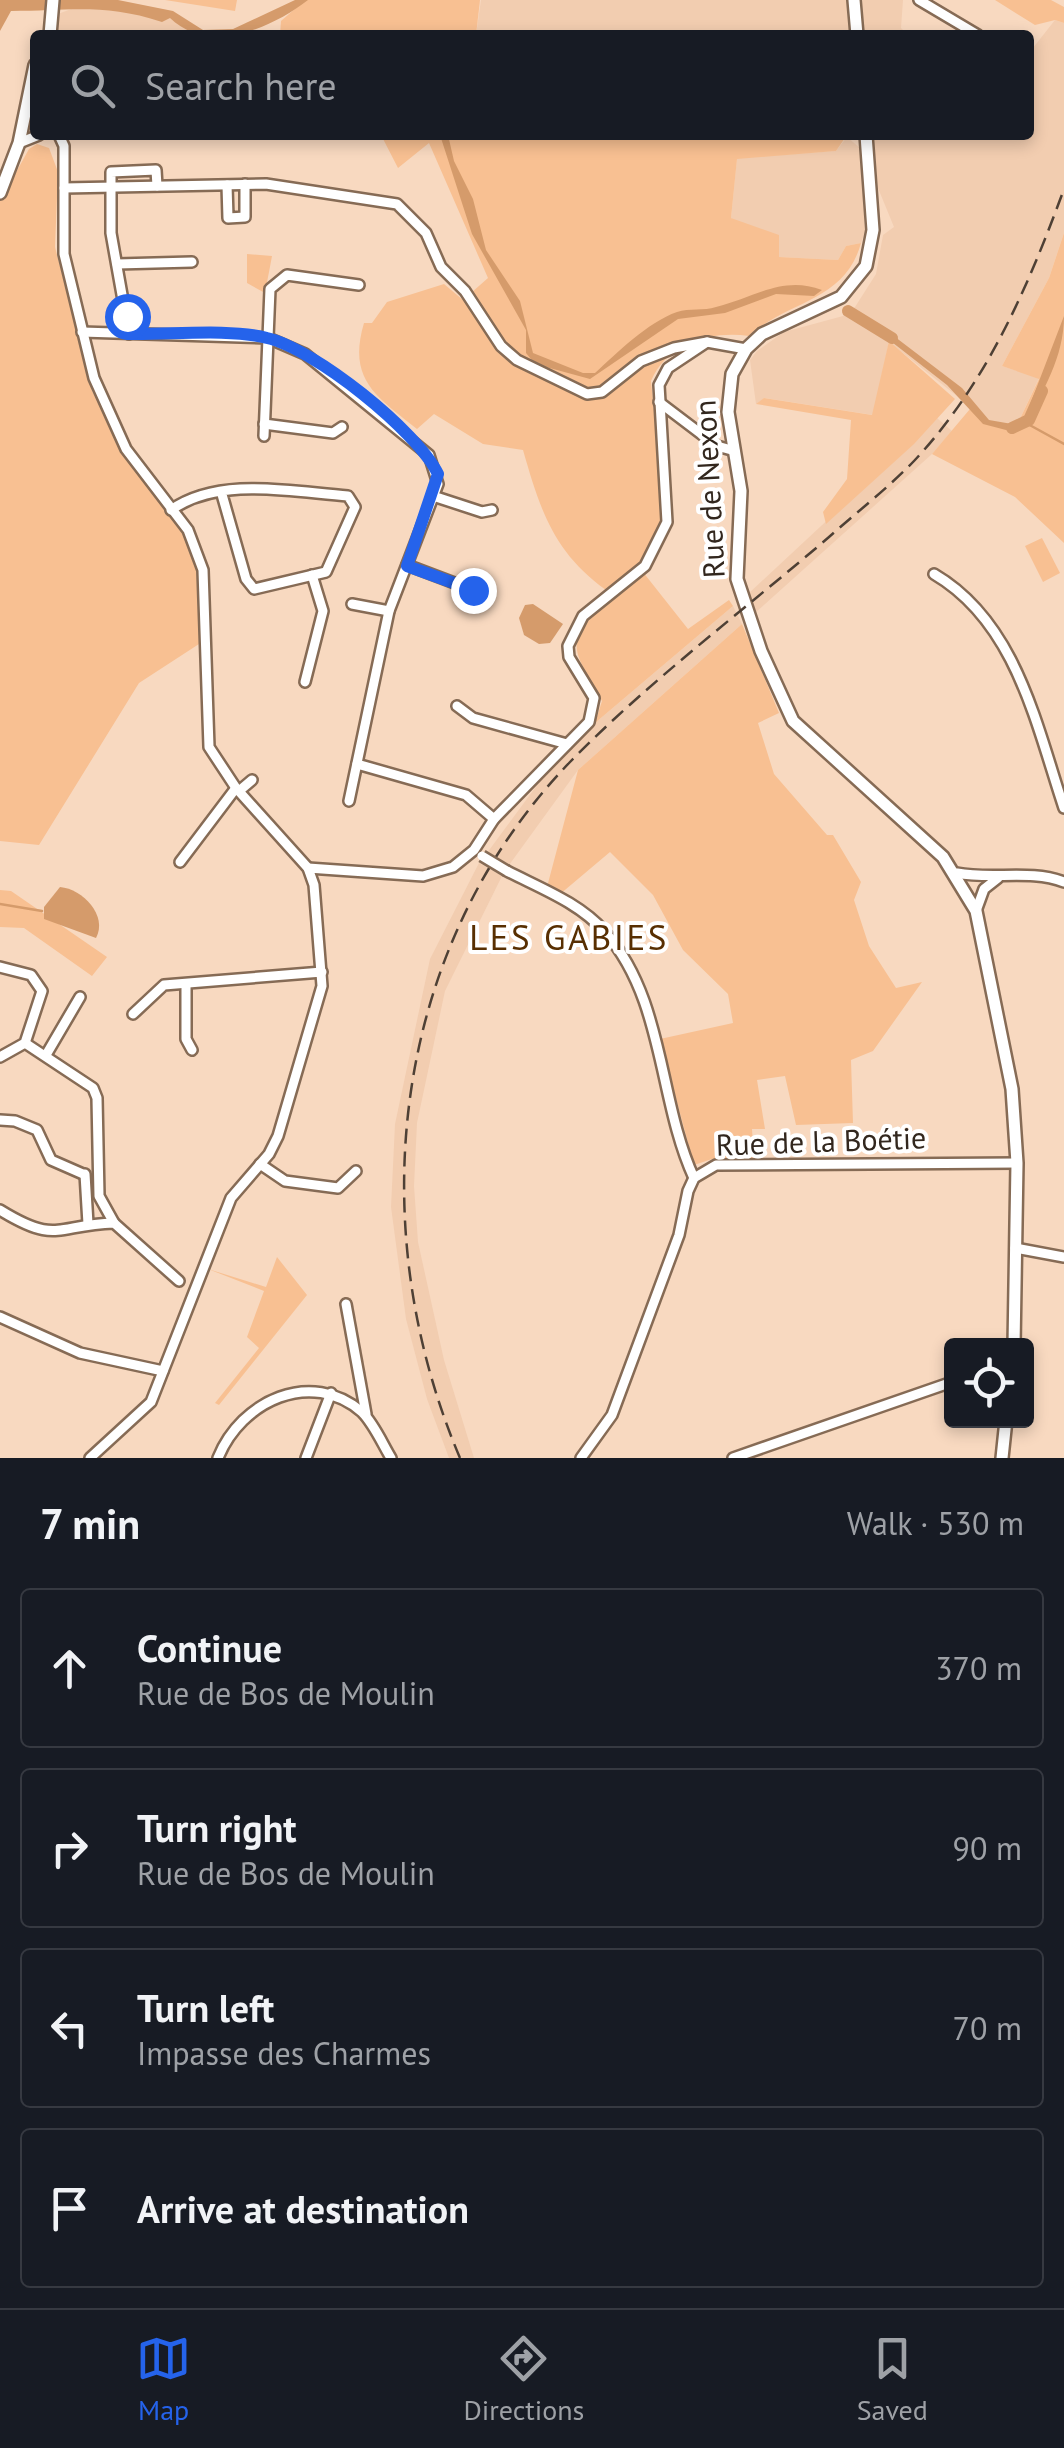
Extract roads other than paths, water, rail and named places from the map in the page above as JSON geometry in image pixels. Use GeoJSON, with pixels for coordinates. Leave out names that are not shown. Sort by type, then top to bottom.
{"type":"FeatureCollection","features":[{"type":"Feature","properties":{"kind":"main road"},"geometry":{"type":"LineString","coordinates":[[854,0],[857,30]]}},
{"type":"Feature","properties":{"kind":"main road"},"geometry":{"type":"LineString","coordinates":[[0,193],[19,143],[30,89]]}},
{"type":"Feature","properties":{"kind":"main road"},"geometry":{"type":"LineString","coordinates":[[746,349],[770,328],[841,296],[866,266],[873,230],[866,140]]}},
{"type":"Feature","properties":{"kind":"main road","name":"Rue de Nexon"},"geometry":{"type":"LineString","coordinates":[[746,349],[729,384],[728,412],[741,491],[737,579],[782,704],[811,741],[928,841],[957,874],[976,910],[1012,1089],[1018,1163],[1014,1338]]}},
{"type":"Feature","properties":{"kind":"main road"},"geometry":{"type":"LineString","coordinates":[[1002,1458],[1005,1428]]}},
{"type":"Feature","properties":{"kind":"street"},"geometry":{"type":"LineString","coordinates":[[919,0],[970,30]]}},
{"type":"Feature","properties":{"kind":"street"},"geometry":{"type":"LineString","coordinates":[[19,143],[30,139]]}},
{"type":"Feature","properties":{"kind":"street"},"geometry":{"type":"LineString","coordinates":[[59,140],[64,254],[82,332],[110,419],[136,466],[195,544],[203,570],[209,748],[238,790],[308,868],[314,885],[322,972],[318,1008],[278,1136],[230,1198],[146,1410],[90,1458]]}},
{"type":"Feature","properties":{"kind":"street"},"geometry":{"type":"LineString","coordinates":[[128,334],[117,264],[111,172],[156,170],[156,186]]}},
{"type":"Feature","properties":{"kind":"street"},"geometry":{"type":"LineString","coordinates":[[64,188],[245,184],[397,204],[426,233],[441,267],[465,291],[501,346],[567,387],[587,394],[602,392],[641,361],[674,348],[708,342],[746,349]]}},
{"type":"Feature","properties":{"kind":"street"},"geometry":{"type":"LineString","coordinates":[[228,185],[228,218],[245,218],[245,184]]}},
{"type":"Feature","properties":{"kind":"street"},"geometry":{"type":"LineString","coordinates":[[117,264],[192,262]]}},
{"type":"Feature","properties":{"kind":"street"},"geometry":{"type":"LineString","coordinates":[[264,436],[270,289],[286,276],[358,285]]}},
{"type":"Feature","properties":{"kind":"street"},"geometry":{"type":"LineString","coordinates":[[82,332],[268,338],[305,354],[429,455],[438,474],[433,496],[390,611],[350,800]]}},
{"type":"Feature","properties":{"kind":"street"},"geometry":{"type":"LineString","coordinates":[[308,868],[423,876],[453,866],[478,853],[494,818],[589,722],[594,709],[588,685],[569,657],[572,630],[594,605],[636,576],[667,522],[659,385],[668,368],[708,342]]}},
{"type":"Feature","properties":{"kind":"street"},"geometry":{"type":"LineString","coordinates":[[660,402],[717,446],[735,451]]}},
{"type":"Feature","properties":{"kind":"street"},"geometry":{"type":"LineString","coordinates":[[264,424],[333,432],[342,427]]}},
{"type":"Feature","properties":{"kind":"street"},"geometry":{"type":"LineString","coordinates":[[171,510],[182,502],[221,491],[348,496],[355,507],[332,566],[254,589],[246,580],[221,491]]}},
{"type":"Feature","properties":{"kind":"street"},"geometry":{"type":"LineString","coordinates":[[433,496],[482,512],[492,510]]}},
{"type":"Feature","properties":{"kind":"street"},"geometry":{"type":"LineString","coordinates":[[407,566],[473,590]]}},
{"type":"Feature","properties":{"kind":"street"},"geometry":{"type":"LineString","coordinates":[[934,574],[950,584],[987,622],[1009,653],[1064,808]]}},
{"type":"Feature","properties":{"kind":"street"},"geometry":{"type":"LineString","coordinates":[[305,682],[324,611],[312,575]]}},
{"type":"Feature","properties":{"kind":"street"},"geometry":{"type":"LineString","coordinates":[[352,604],[390,611]]}},
{"type":"Feature","properties":{"kind":"street"},"geometry":{"type":"LineString","coordinates":[[458,706],[474,718],[566,744]]}},
{"type":"Feature","properties":{"kind":"street"},"geometry":{"type":"LineString","coordinates":[[357,764],[466,795],[494,818]]}},
{"type":"Feature","properties":{"kind":"street"},"geometry":{"type":"LineString","coordinates":[[180,862],[238,790],[252,780]]}},
{"type":"Feature","properties":{"kind":"street"},"geometry":{"type":"LineString","coordinates":[[478,853],[578,909],[616,947],[656,1038],[694,1178]]}},
{"type":"Feature","properties":{"kind":"street"},"geometry":{"type":"LineString","coordinates":[[957,874],[1061,878]]}},
{"type":"Feature","properties":{"kind":"street"},"geometry":{"type":"LineString","coordinates":[[968,892],[984,889],[998,878]]}},
{"type":"Feature","properties":{"kind":"street"},"geometry":{"type":"LineString","coordinates":[[976,910],[984,889]]}},
{"type":"Feature","properties":{"kind":"street"},"geometry":{"type":"LineString","coordinates":[[0,967],[31,975],[42,991],[25,1042],[0,1057]]}},
{"type":"Feature","properties":{"kind":"street"},"geometry":{"type":"LineString","coordinates":[[134,1014],[164,986],[322,972]]}},
{"type":"Feature","properties":{"kind":"street"},"geometry":{"type":"LineString","coordinates":[[186,984],[186,1039],[192,1050]]}},
{"type":"Feature","properties":{"kind":"street"},"geometry":{"type":"LineString","coordinates":[[46,1055],[80,997]]}},
{"type":"Feature","properties":{"kind":"street"},"geometry":{"type":"LineString","coordinates":[[25,1042],[93,1088],[99,1196],[114,1223],[179,1281],[192,1299]]}},
{"type":"Feature","properties":{"kind":"street"},"geometry":{"type":"LineString","coordinates":[[0,1120],[15,1120],[38,1130],[50,1160],[83,1174],[98,1173]]}},
{"type":"Feature","properties":{"kind":"street","name":"Rue de la Boétie"},"geometry":{"type":"LineString","coordinates":[[581,1458],[612,1416],[679,1235],[694,1178],[716,1166],[1018,1163]]}},
{"type":"Feature","properties":{"kind":"street"},"geometry":{"type":"LineString","coordinates":[[260,1164],[285,1181],[338,1188],[356,1171]]}},
{"type":"Feature","properties":{"kind":"street"},"geometry":{"type":"LineString","coordinates":[[83,1174],[88,1224]]}},
{"type":"Feature","properties":{"kind":"street"},"geometry":{"type":"LineString","coordinates":[[0,1210],[30,1228],[52,1234],[88,1224],[114,1223]]}},
{"type":"Feature","properties":{"kind":"street"},"geometry":{"type":"LineString","coordinates":[[1015,1248],[1064,1257]]}},
{"type":"Feature","properties":{"kind":"street"},"geometry":{"type":"LineString","coordinates":[[179,1281],[198,1282]]}},
{"type":"Feature","properties":{"kind":"street"},"geometry":{"type":"LineString","coordinates":[[346,1304],[366,1416],[391,1458]]}},
{"type":"Feature","properties":{"kind":"street"},"geometry":{"type":"LineString","coordinates":[[0,1317],[80,1353],[163,1371]]}},
{"type":"Feature","properties":{"kind":"street"},"geometry":{"type":"LineString","coordinates":[[734,1458],[944,1385]]}},
{"type":"Feature","properties":{"kind":"street"},"geometry":{"type":"LineString","coordinates":[[218,1458],[230,1433],[256,1408],[281,1395],[306,1390],[330,1393],[366,1416]]}},
{"type":"Feature","properties":{"kind":"street"},"geometry":{"type":"LineString","coordinates":[[306,1458],[330,1393]]}},
{"type":"Feature","properties":{"kind":"waterway"},"geometry":{"type":"LineString","coordinates":[[848,311],[892,338]]}},
{"type":"Feature","properties":{"kind":"waterway"},"geometry":{"type":"LineString","coordinates":[[1012,428],[1029,420],[1042,391]]}},
{"type":"Feature","properties":{"kind":"waterway"},"geometry":{"type":"LineString","coordinates":[[1026,423],[1064,444]]}},
{"type":"Feature","properties":{"kind":"waterway"},"geometry":{"type":"LineString","coordinates":[[0,904],[42,911]]}},
{"type":"Feature","properties":{"kind":"railway"},"geometry":{"type":"LineString","coordinates":[[460,1458],[429,1369],[410,1277],[404,1184],[411,1092],[430,1003],[463,916],[510,836],[570,762],[664,675],[883,490],[940,431],[1003,332],[1064,189]]}},
{"type":"Feature","properties":{"kind":"district","name":"LES GABIES"},"geometry":{"type":"Point","coordinates":[569,938]}}]}
